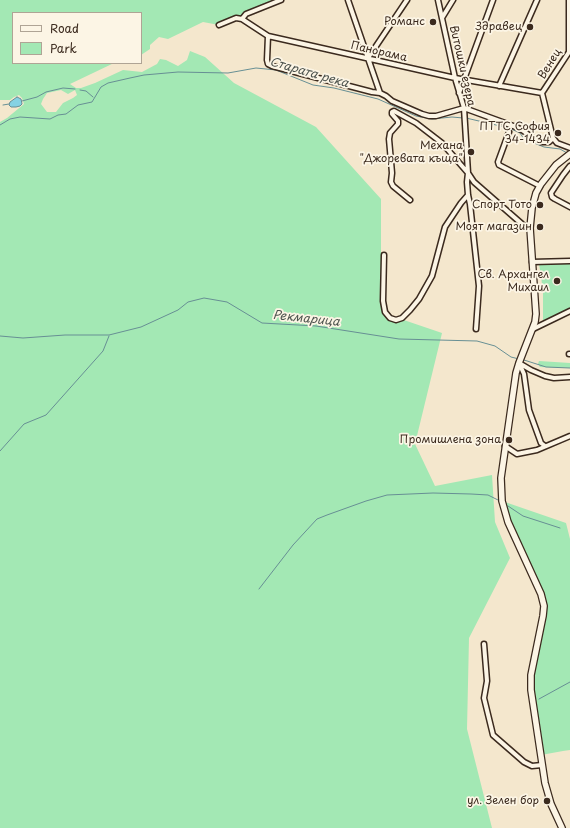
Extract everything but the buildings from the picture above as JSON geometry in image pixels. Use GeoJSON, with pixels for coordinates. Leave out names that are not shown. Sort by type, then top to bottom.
{"type":"FeatureCollection","features":[{"type":"Feature","properties":{"kind":"street"},"geometry":{"type":"LineString","coordinates":[[219,25],[236,18],[242,19],[246,14],[281,0]]}},
{"type":"Feature","properties":{"kind":"street"},"geometry":{"type":"LineString","coordinates":[[348,0],[380,93]]}},
{"type":"Feature","properties":{"kind":"street"},"geometry":{"type":"LineString","coordinates":[[368,58],[407,0]]}},
{"type":"Feature","properties":{"kind":"street","name":"Витошки езера"},"geometry":{"type":"LineString","coordinates":[[438,0],[455,78],[464,108],[468,195],[479,286],[476,328]]}},
{"type":"Feature","properties":{"kind":"street"},"geometry":{"type":"LineString","coordinates":[[442,18],[453,0]]}},
{"type":"Feature","properties":{"kind":"street"},"geometry":{"type":"LineString","coordinates":[[459,93],[493,0]]}},
{"type":"Feature","properties":{"kind":"street"},"geometry":{"type":"LineString","coordinates":[[499,86],[537,0]]}},
{"type":"Feature","properties":{"kind":"street","name":"Венец"},"geometry":{"type":"LineString","coordinates":[[553,138],[542,93],[569,52],[569,0]]}},
{"type":"Feature","properties":{"kind":"street","name":"Панорама"},"geometry":{"type":"LineString","coordinates":[[242,19],[268,36],[455,78],[542,93]]}},
{"type":"Feature","properties":{"kind":"street"},"geometry":{"type":"LineString","coordinates":[[268,36],[267,60],[268,64],[272,66],[380,93],[407,108],[429,116],[436,116],[464,108],[516,127],[541,142],[549,142],[553,138],[557,143],[570,148]]}},
{"type":"Feature","properties":{"kind":"street"},"geometry":{"type":"LineString","coordinates":[[410,200],[391,182],[389,139],[390,133],[398,124],[398,121],[392,113],[395,111],[416,123],[442,143],[474,182],[511,215],[526,227],[530,228]]}},
{"type":"Feature","properties":{"kind":"street"},"geometry":{"type":"LineString","coordinates":[[509,132],[498,162],[499,165],[540,186]]}},
{"type":"Feature","properties":{"kind":"street"},"geometry":{"type":"LineString","coordinates":[[562,828],[545,783],[531,690],[533,662],[544,606],[541,594],[508,522],[502,501],[501,478],[516,373],[533,329],[536,314],[530,228],[532,208],[536,193],[540,186],[556,165],[570,154]]}},
{"type":"Feature","properties":{"kind":"street"},"geometry":{"type":"LineString","coordinates":[[570,166],[551,193],[552,197],[570,207]]}},
{"type":"Feature","properties":{"kind":"street"},"geometry":{"type":"LineString","coordinates":[[384,255],[383,302],[385,312],[390,318],[396,320],[402,318],[419,299],[432,276],[445,227],[468,195]]}},
{"type":"Feature","properties":{"kind":"street"},"geometry":{"type":"LineString","coordinates":[[532,262],[570,261]]}},
{"type":"Feature","properties":{"kind":"street"},"geometry":{"type":"LineString","coordinates":[[533,329],[570,311]]}},
{"type":"Feature","properties":{"kind":"street"},"geometry":{"type":"LineString","coordinates":[[520,360],[531,370],[545,376],[554,378],[570,377]]}},
{"type":"Feature","properties":{"kind":"street"},"geometry":{"type":"LineString","coordinates":[[520,360],[524,374],[529,410],[541,443],[545,446]]}},
{"type":"Feature","properties":{"kind":"street"},"geometry":{"type":"LineString","coordinates":[[505,446],[517,454],[537,450],[570,436]]}},
{"type":"Feature","properties":{"kind":"street"},"geometry":{"type":"LineString","coordinates":[[484,644],[487,681],[484,698],[493,735],[524,762],[532,766],[542,765]]}},
{"type":"Feature","properties":{"kind":"green space"},"geometry":{"type":"Polygon","coordinates":[[[0,0],[281,0],[246,14],[242,19],[219,25],[203,22],[168,39],[159,37],[150,45],[150,49],[142,54],[142,12],[12,12],[12,64],[112,64],[70,84],[76,88],[81,88],[123,70],[142,72],[157,64],[160,59],[166,60],[178,66],[187,60],[190,51],[205,57],[234,83],[316,127],[381,199],[381,305],[389,315],[442,333],[415,444],[435,486],[492,475],[495,522],[510,558],[469,638],[467,729],[492,828],[0,828],[0,122],[24,104],[19,95],[10,100],[0,100],[0,0]],[[61,90],[47,93],[41,104],[47,112],[56,112],[63,103],[77,95],[75,90],[68,94],[61,90]]]}},
{"type":"Feature","properties":{"kind":"green space"},"geometry":{"type":"Polygon","coordinates":[[[539,264],[570,264],[570,308],[543,321],[543,292],[539,264]]]}},
{"type":"Feature","properties":{"kind":"green space"},"geometry":{"type":"Polygon","coordinates":[[[539,361],[570,363],[570,368],[540,367],[538,364],[539,361]]]}},
{"type":"Feature","properties":{"kind":"green space"},"geometry":{"type":"Polygon","coordinates":[[[502,501],[566,523],[570,539],[570,750],[541,755],[531,690],[544,606],[502,501]]]}},
{"type":"Feature","properties":{"kind":"water"},"geometry":{"type":"Polygon","coordinates":[[[17,97],[21,99],[22,104],[20,106],[11,107],[9,105],[10,102],[17,97]]]}},
{"type":"Feature","properties":{"kind":"waterway","name":"Старата река"},"geometry":{"type":"LineString","coordinates":[[0,125],[10,119],[20,117],[50,119],[58,115],[66,114],[78,105],[92,102],[101,87],[108,83],[130,78],[144,75],[178,72],[228,73],[256,68],[276,70],[313,85],[334,88],[378,99],[416,116],[432,119],[452,117],[463,118]]}},
{"type":"Feature","properties":{"kind":"waterway"},"geometry":{"type":"LineString","coordinates":[[22,101],[37,97],[46,92],[63,88],[75,89]]}},
{"type":"Feature","properties":{"kind":"waterway"},"geometry":{"type":"LineString","coordinates":[[80,90],[86,91],[93,97]]}},
{"type":"Feature","properties":{"kind":"waterway"},"geometry":{"type":"LineString","coordinates":[[3,105],[9,104]]}},
{"type":"Feature","properties":{"kind":"waterway","name":"Старата река"},"geometry":{"type":"LineString","coordinates":[[466,118],[509,128],[520,133],[524,139],[544,147],[560,149],[567,153]]}},
{"type":"Feature","properties":{"kind":"waterway","name":"Рекмарица"},"geometry":{"type":"LineString","coordinates":[[0,336],[23,338],[65,335],[109,335],[141,327],[178,310],[188,302],[204,298],[227,302],[262,323],[316,326],[399,339],[477,341],[495,346],[511,357],[519,359]]}},
{"type":"Feature","properties":{"kind":"waterway"},"geometry":{"type":"LineString","coordinates":[[0,451],[24,424],[46,415],[103,351],[109,336]]}},
{"type":"Feature","properties":{"kind":"waterway","name":"Рекмарица"},"geometry":{"type":"LineString","coordinates":[[524,360],[546,367],[570,368]]}},
{"type":"Feature","properties":{"kind":"waterway"},"geometry":{"type":"LineString","coordinates":[[259,589],[293,545],[317,519],[327,515],[387,495],[433,493],[471,494],[488,495],[498,500]]}},
{"type":"Feature","properties":{"kind":"waterway"},"geometry":{"type":"LineString","coordinates":[[508,506],[523,516],[560,528]]}},
{"type":"Feature","properties":{"kind":"waterway"},"geometry":{"type":"LineString","coordinates":[[539,699],[570,682]]}},
{"type":"Feature","properties":{"kind":"place","name":"Романс"},"geometry":{"type":"Point","coordinates":[433,22]}},
{"type":"Feature","properties":{"kind":"place","name":"Здравец"},"geometry":{"type":"Point","coordinates":[530,27]}},
{"type":"Feature","properties":{"kind":"place","name":"ПТТС София 34-1434"},"geometry":{"type":"Point","coordinates":[558,133]}},
{"type":"Feature","properties":{"kind":"place","name":"Механа \"Джоревата къща\""},"geometry":{"type":"Point","coordinates":[471,152]}},
{"type":"Feature","properties":{"kind":"place","name":"Спорт Тото"},"geometry":{"type":"Point","coordinates":[540,205]}},
{"type":"Feature","properties":{"kind":"place","name":"Моят магазин"},"geometry":{"type":"Point","coordinates":[540,227]}},
{"type":"Feature","properties":{"kind":"place","name":"Св. Архангел Михаил"},"geometry":{"type":"Point","coordinates":[557,281]}},
{"type":"Feature","properties":{"kind":"place","name":"Промишлена зона"},"geometry":{"type":"Point","coordinates":[509,440]}},
{"type":"Feature","properties":{"kind":"place","name":"ул. Зелен бор"},"geometry":{"type":"Point","coordinates":[547,801]}}]}
